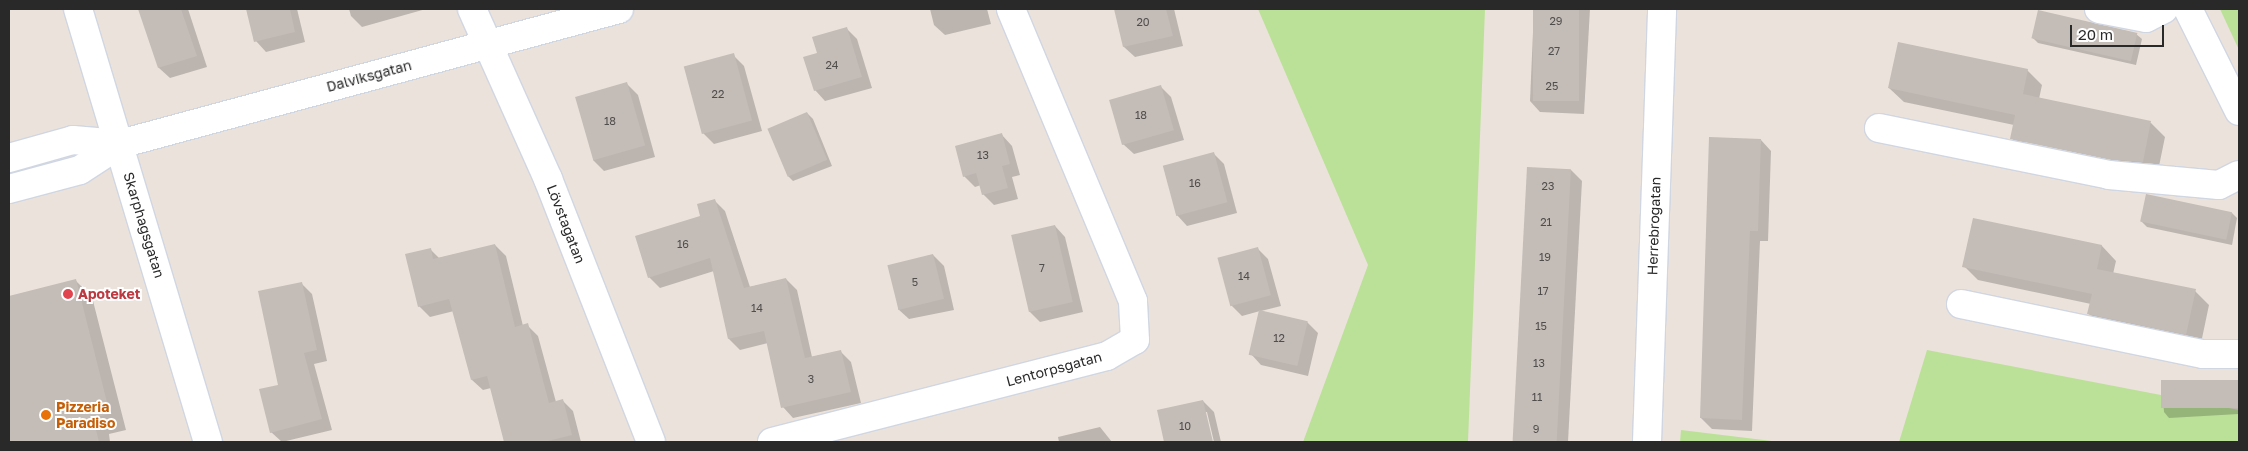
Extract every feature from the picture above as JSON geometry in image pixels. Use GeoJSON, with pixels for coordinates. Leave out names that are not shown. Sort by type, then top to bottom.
{"type":"FeatureCollection","features":[{"type":"Feature","properties":{"kind":"street","name":"Skarphagsgatan"},"geometry":{"type":"LineString","coordinates":[[78,9],[208,442]]}},
{"type":"Feature","properties":{"kind":"street","name":"Lövstagatan"},"geometry":{"type":"LineString","coordinates":[[472,9],[548,179],[651,442]]}},
{"type":"Feature","properties":{"kind":"street","name":"Dalviksgatan"},"geometry":{"type":"LineString","coordinates":[[9,189],[80,170],[120,144],[619,9]]}},
{"type":"Feature","properties":{"kind":"street","name":"Lentorpsgatan"},"geometry":{"type":"LineString","coordinates":[[772,442],[1107,356],[1135,340],[1133,301],[1011,9]]}},
{"type":"Feature","properties":{"kind":"street","name":"Herrebrogatan"},"geometry":{"type":"LineString","coordinates":[[1647,442],[1662,9]]}},
{"type":"Feature","properties":{"kind":"street"},"geometry":{"type":"LineString","coordinates":[[2099,9],[2146,18],[2164,9]]}},
{"type":"Feature","properties":{"kind":"street"},"geometry":{"type":"LineString","coordinates":[[2188,9],[2239,111]]}},
{"type":"Feature","properties":{"kind":"street"},"geometry":{"type":"LineString","coordinates":[[1879,128],[2109,175],[2219,186],[2239,175]]}},
{"type":"Feature","properties":{"kind":"street","name":"Dalviksgatan"},"geometry":{"type":"LineString","coordinates":[[9,158],[73,140],[120,144]]}},
{"type":"Feature","properties":{"kind":"street"},"geometry":{"type":"LineString","coordinates":[[1961,304],[2203,354],[2239,354]]}},
{"type":"Feature","properties":{"kind":"green space"},"geometry":{"type":"Polygon","coordinates":[[[1258,9],[1485,9],[1468,442],[1303,442],[1368,265],[1258,9]]]}},
{"type":"Feature","properties":{"kind":"green space"},"geometry":{"type":"Polygon","coordinates":[[[2220,9],[2239,9],[2239,50],[2220,9]]]}},
{"type":"Feature","properties":{"kind":"green space"},"geometry":{"type":"Polygon","coordinates":[[[1927,350],[2239,410],[2239,442],[1899,442],[1927,350]]]}},
{"type":"Feature","properties":{"kind":"green space"},"geometry":{"type":"Polygon","coordinates":[[[1681,430],[1780,442],[1680,442],[1681,430]]]}},
{"type":"Feature","properties":{"kind":"building"},"geometry":{"type":"Polygon","coordinates":[[[138,9],[181,9],[197,56],[158,68],[138,9]]]}},
{"type":"Feature","properties":{"kind":"building"},"geometry":{"type":"Polygon","coordinates":[[[246,9],[290,9],[295,32],[254,42],[246,9]]]}},
{"type":"Feature","properties":{"kind":"building"},"geometry":{"type":"Polygon","coordinates":[[[1114,9],[1166,9],[1173,36],[1123,47],[1114,9]]]}},
{"type":"Feature","properties":{"kind":"building"},"geometry":{"type":"Polygon","coordinates":[[[1533,9],[1579,9],[1579,101],[1533,101],[1533,9]]]}},
{"type":"Feature","properties":{"kind":"building"},"geometry":{"type":"Polygon","coordinates":[[[2038,10],[2137,33],[2131,61],[2031,38],[2038,10]]]}},
{"type":"Feature","properties":{"kind":"building"},"geometry":{"type":"Polygon","coordinates":[[[847,27],[862,77],[814,91],[803,57],[817,53],[812,37],[847,27]]]}},
{"type":"Feature","properties":{"kind":"building"},"geometry":{"type":"Polygon","coordinates":[[[1898,42],[2028,69],[2023,94],[2151,121],[2143,162],[2111,160],[2010,139],[2015,115],[1888,88],[1898,42]]]}},
{"type":"Feature","properties":{"kind":"building"},"geometry":{"type":"Polygon","coordinates":[[[734,53],[752,121],[702,134],[684,66],[734,53]]]}},
{"type":"Feature","properties":{"kind":"building"},"geometry":{"type":"Polygon","coordinates":[[[627,82],[645,145],[593,160],[575,97],[627,82]]]}},
{"type":"Feature","properties":{"kind":"building"},"geometry":{"type":"Polygon","coordinates":[[[1161,85],[1174,130],[1122,145],[1109,100],[1161,85]]]}},
{"type":"Feature","properties":{"kind":"building"},"geometry":{"type":"Polygon","coordinates":[[[807,112],[827,160],[788,177],[767,129],[807,112]]]}},
{"type":"Feature","properties":{"kind":"building"},"geometry":{"type":"Polygon","coordinates":[[[1002,133],[1010,164],[1002,166],[1008,188],[982,195],[976,173],[963,177],[955,146],[1002,133]]]}},
{"type":"Feature","properties":{"kind":"building"},"geometry":{"type":"Polygon","coordinates":[[[1709,137],[1761,139],[1758,231],[1750,231],[1742,420],[1700,418],[1709,137]]]}},
{"type":"Feature","properties":{"kind":"building"},"geometry":{"type":"Polygon","coordinates":[[[1214,152],[1227,202],[1176,216],[1163,166],[1214,152]]]}},
{"type":"Feature","properties":{"kind":"building"},"geometry":{"type":"Polygon","coordinates":[[[1527,167],[1571,169],[1557,442],[1513,442],[1527,167]]]}},
{"type":"Feature","properties":{"kind":"building"},"geometry":{"type":"Polygon","coordinates":[[[2146,194],[2232,212],[2226,240],[2140,221],[2146,194]]]}},
{"type":"Feature","properties":{"kind":"building"},"geometry":{"type":"Polygon","coordinates":[[[715,199],[744,288],[786,278],[805,358],[841,350],[851,392],[781,408],[764,331],[728,339],[710,258],[648,278],[635,236],[700,216],[697,204],[715,199]]]}},
{"type":"Feature","properties":{"kind":"building"},"geometry":{"type":"Polygon","coordinates":[[[1973,218],[2102,245],[2097,269],[2196,289],[2186,335],[2087,314],[2092,294],[1962,267],[1973,218]]]}},
{"type":"Feature","properties":{"kind":"building"},"geometry":{"type":"Polygon","coordinates":[[[1055,225],[1073,302],[1029,312],[1011,235],[1055,225]]]}},
{"type":"Feature","properties":{"kind":"building"},"geometry":{"type":"Polygon","coordinates":[[[495,244],[515,327],[528,323],[549,403],[563,399],[572,435],[544,442],[504,442],[487,376],[471,380],[449,299],[418,307],[405,254],[431,248],[433,259],[495,244]]]}},
{"type":"Feature","properties":{"kind":"building"},"geometry":{"type":"Polygon","coordinates":[[[1258,247],[1271,295],[1230,306],[1217,258],[1258,247]]]}},
{"type":"Feature","properties":{"kind":"building"},"geometry":{"type":"Polygon","coordinates":[[[933,254],[944,299],[899,310],[887,265],[933,254]]]}},
{"type":"Feature","properties":{"kind":"building"},"geometry":{"type":"Polygon","coordinates":[[[76,279],[110,414],[93,418],[99,442],[9,442],[9,296],[76,279]]]}},
{"type":"Feature","properties":{"kind":"building"},"geometry":{"type":"Polygon","coordinates":[[[302,282],[317,350],[304,353],[322,419],[270,433],[259,389],[278,385],[258,291],[302,282]]]}},
{"type":"Feature","properties":{"kind":"building"},"geometry":{"type":"Polygon","coordinates":[[[1259,310],[1308,321],[1297,366],[1249,355],[1259,310]]]}},
{"type":"Feature","properties":{"kind":"building"},"geometry":{"type":"Polygon","coordinates":[[[2161,380],[2239,380],[2239,408],[2161,408],[2161,380]]]}},
{"type":"Feature","properties":{"kind":"building"},"geometry":{"type":"Polygon","coordinates":[[[1203,400],[1213,442],[1164,442],[1157,410],[1203,400]]]}},
{"type":"Feature","properties":{"kind":"place","name":"Apoteket"},"geometry":{"type":"Point","coordinates":[68,294]}},
{"type":"Feature","properties":{"kind":"place","name":"Pizzeria Paradiso"},"geometry":{"type":"Point","coordinates":[46,415]}}]}
